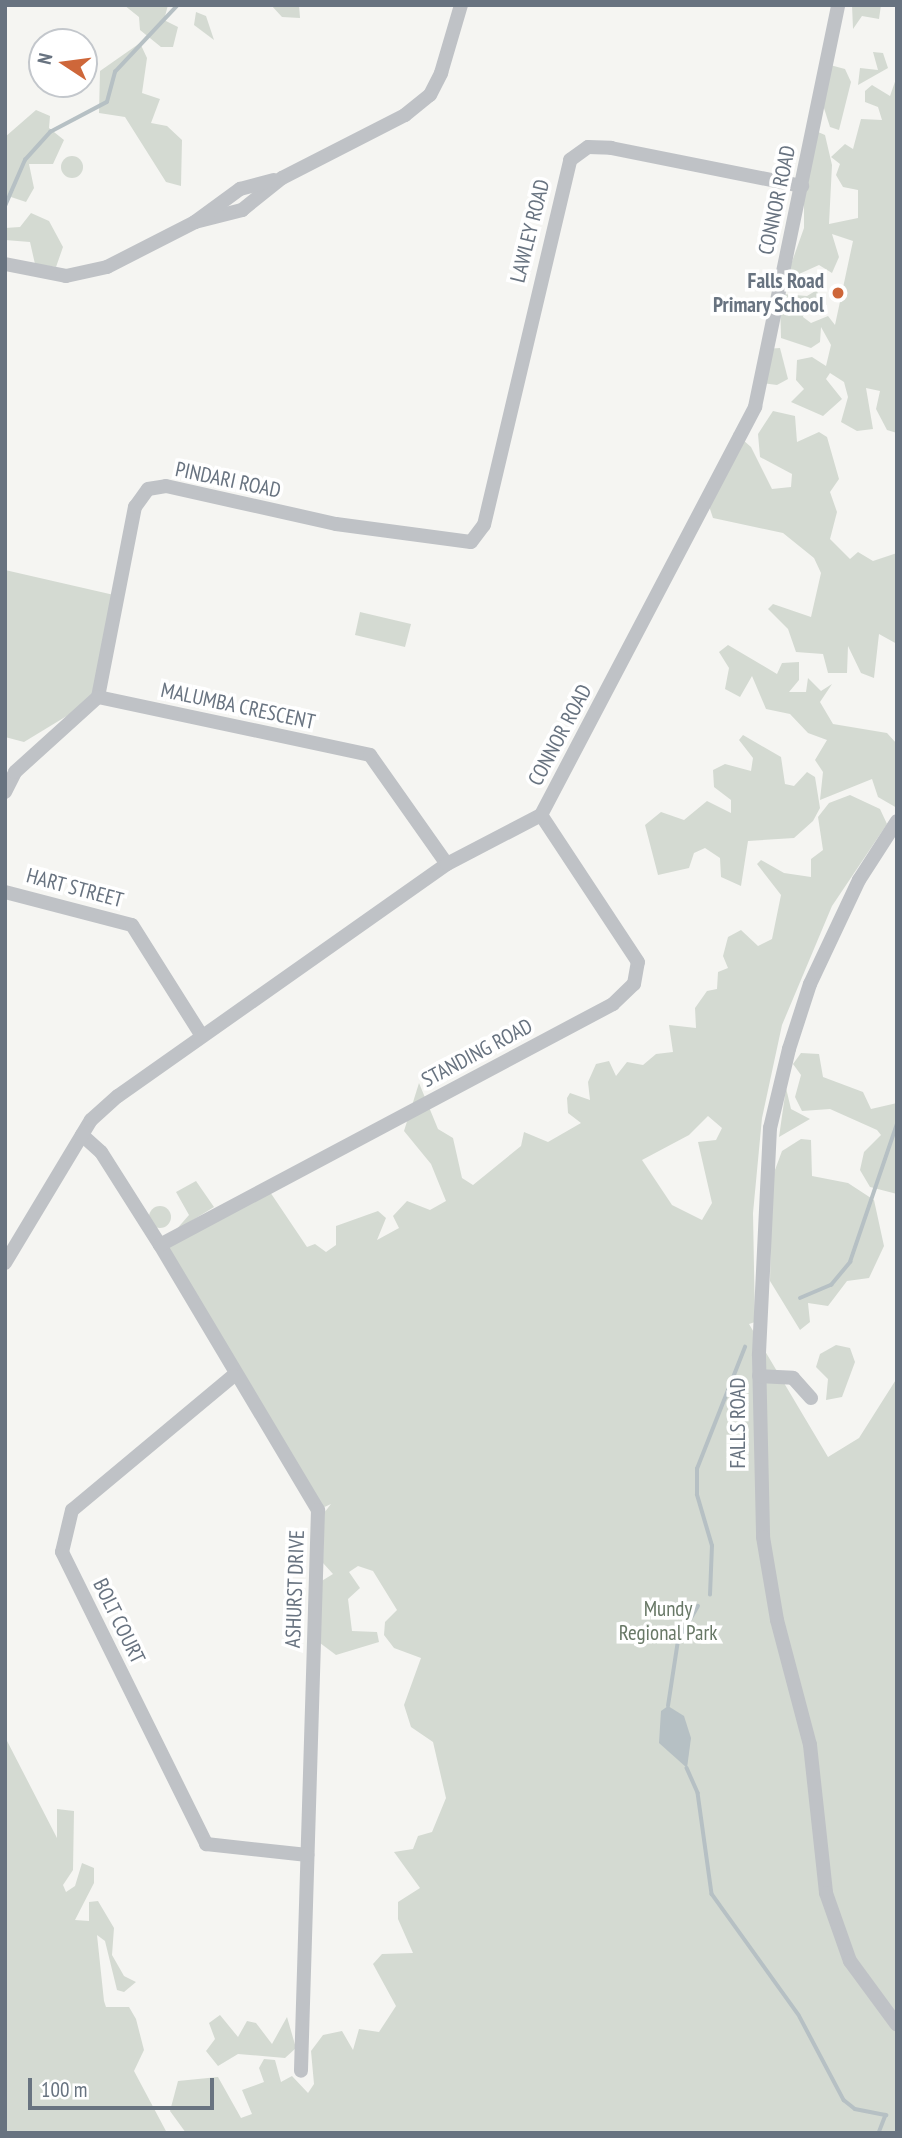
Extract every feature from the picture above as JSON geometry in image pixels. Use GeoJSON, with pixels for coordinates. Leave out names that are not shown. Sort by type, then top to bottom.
{"type":"FeatureCollection","features":[{"type":"Feature","properties":{"kind":"street"},"geometry":{"type":"LineString","coordinates":[[5,264],[66,276],[107,267],[195,222],[240,189],[282,178],[405,115],[430,95],[461,5]]}},
{"type":"Feature","properties":{"kind":"street","name":"CONNOR ROAD"},"geometry":{"type":"LineString","coordinates":[[5,1264],[82,1135],[118,1096],[200,1033],[447,864],[541,815],[755,407],[838,5]]}},
{"type":"Feature","properties":{"kind":"street","name":"LAWLEY ROAD"},"geometry":{"type":"LineString","coordinates":[[471,542],[484,525],[570,160],[589,147],[611,148],[802,186]]}},
{"type":"Feature","properties":{"kind":"street","name":"PINDARI ROAD"},"geometry":{"type":"LineString","coordinates":[[98,697],[132,520],[148,489],[166,486],[336,524],[471,542]]}},
{"type":"Feature","properties":{"kind":"street"},"geometry":{"type":"LineString","coordinates":[[5,792],[15,772],[98,697]]}},
{"type":"Feature","properties":{"kind":"street","name":"MALUMBA CRESCENT"},"geometry":{"type":"LineString","coordinates":[[98,697],[370,755],[447,864]]}},
{"type":"Feature","properties":{"kind":"street","name":"STANDING ROAD"},"geometry":{"type":"LineString","coordinates":[[160,1245],[613,1004],[634,984],[638,962],[541,815]]}},
{"type":"Feature","properties":{"kind":"street","name":"FALLS ROAD"},"geometry":{"type":"LineString","coordinates":[[897,821],[859,880],[810,985],[789,1049],[770,1128],[762,1211],[759,1376],[765,1553],[809,1739],[830,1910],[854,1969],[897,2025]]}},
{"type":"Feature","properties":{"kind":"street","name":"HART STREET"},"geometry":{"type":"LineString","coordinates":[[5,892],[132,925],[200,1033]]}},
{"type":"Feature","properties":{"kind":"street","name":"ASHURST DRIVE"},"geometry":{"type":"LineString","coordinates":[[82,1135],[101,1152],[160,1245],[233,1376],[318,1510],[301,2071]]}},
{"type":"Feature","properties":{"kind":"street","name":"BOLT COURT"},"geometry":{"type":"LineString","coordinates":[[233,1376],[72,1510],[62,1552],[206,1844],[307,1855]]}},
{"type":"Feature","properties":{"kind":"street"},"geometry":{"type":"LineString","coordinates":[[759,1376],[793,1378],[811,1398]]}},
{"type":"Feature","properties":{"kind":"green space"},"geometry":{"type":"Polygon","coordinates":[[[124,5],[168,5],[164,20],[178,27],[173,47],[161,47],[140,30],[139,17],[124,5]]]}},
{"type":"Feature","properties":{"kind":"green space"},"geometry":{"type":"Polygon","coordinates":[[[271,5],[299,5],[300,18],[282,17],[271,5]]]}},
{"type":"Feature","properties":{"kind":"green space"},"geometry":{"type":"Polygon","coordinates":[[[852,5],[881,5],[879,19],[862,16],[853,29],[852,5]]]}},
{"type":"Feature","properties":{"kind":"green space"},"geometry":{"type":"Polygon","coordinates":[[[196,12],[206,16],[214,40],[194,25],[196,12]]]}},
{"type":"Feature","properties":{"kind":"green space"},"geometry":{"type":"Polygon","coordinates":[[[140,43],[147,58],[142,93],[160,99],[151,123],[167,126],[182,140],[181,186],[166,182],[125,117],[99,113],[100,71],[140,43]]]}},
{"type":"Feature","properties":{"kind":"green space"},"geometry":{"type":"Polygon","coordinates":[[[873,52],[883,53],[888,68],[858,85],[860,68],[878,70],[873,52]]]}},
{"type":"Feature","properties":{"kind":"green space"},"geometry":{"type":"Polygon","coordinates":[[[830,65],[845,69],[851,82],[839,130],[830,127],[823,105],[830,65]]]}},
{"type":"Feature","properties":{"kind":"green space"},"geometry":{"type":"Polygon","coordinates":[[[897,76],[897,433],[887,430],[876,409],[880,391],[866,388],[873,429],[857,431],[841,422],[848,397],[844,382],[830,373],[826,379],[842,399],[823,416],[791,402],[804,389],[796,380],[797,360],[812,357],[826,366],[831,345],[821,327],[820,342],[811,348],[781,338],[780,300],[782,294],[807,296],[817,290],[820,304],[805,307],[803,317],[811,323],[828,316],[835,325],[853,241],[832,234],[839,257],[832,273],[819,265],[799,274],[789,270],[804,228],[804,189],[818,132],[825,135],[832,165],[829,224],[858,218],[858,190],[843,187],[836,175],[840,164],[831,157],[845,144],[853,149],[861,119],[882,120],[878,107],[865,102],[865,91],[872,85],[890,96],[897,76]]]}},
{"type":"Feature","properties":{"kind":"green space"},"geometry":{"type":"Polygon","coordinates":[[[36,110],[50,116],[49,128],[64,140],[53,164],[29,164],[34,188],[26,202],[5,195],[5,137],[36,110]]]}},
{"type":"Feature","properties":{"kind":"green space"},"geometry":{"type":"Polygon","coordinates":[[[72,156],[80,159],[83,167],[80,175],[72,178],[64,175],[61,167],[64,159],[72,156]]]}},
{"type":"Feature","properties":{"kind":"green space"},"geometry":{"type":"Polygon","coordinates":[[[31,213],[49,221],[63,247],[56,267],[35,264],[30,242],[5,240],[5,228],[20,227],[31,213]]]}},
{"type":"Feature","properties":{"kind":"green space"},"geometry":{"type":"Polygon","coordinates":[[[780,348],[788,379],[777,385],[755,382],[765,349],[780,348]]]}},
{"type":"Feature","properties":{"kind":"green space"},"geometry":{"type":"Polygon","coordinates":[[[773,411],[795,416],[797,442],[819,432],[827,437],[839,479],[830,492],[837,512],[830,539],[850,559],[858,552],[873,561],[897,553],[897,644],[879,634],[874,678],[861,673],[848,646],[847,673],[828,673],[823,654],[796,652],[788,629],[768,609],[773,604],[811,617],[821,573],[814,558],[783,533],[713,518],[709,506],[734,432],[751,447],[772,489],[791,487],[792,474],[760,457],[758,434],[773,411]]]}},
{"type":"Feature","properties":{"kind":"green space"},"geometry":{"type":"Polygon","coordinates":[[[5,570],[114,595],[98,697],[24,742],[5,737],[5,570]]]}},
{"type":"Feature","properties":{"kind":"green space"},"geometry":{"type":"Polygon","coordinates":[[[360,612],[411,624],[405,647],[355,635],[360,612]]]}},
{"type":"Feature","properties":{"kind":"green space"},"geometry":{"type":"Polygon","coordinates":[[[728,645],[777,674],[782,663],[799,662],[799,680],[789,692],[806,692],[808,678],[821,691],[832,684],[820,702],[833,724],[887,733],[897,744],[897,808],[878,797],[872,779],[820,800],[823,772],[815,760],[827,740],[808,733],[790,714],[766,709],[752,676],[740,697],[725,689],[729,668],[719,652],[728,645]]]}},
{"type":"Feature","properties":{"kind":"green space"},"geometry":{"type":"Polygon","coordinates":[[[743,735],[781,757],[785,784],[794,786],[807,772],[815,777],[820,808],[813,821],[794,838],[748,841],[741,886],[721,877],[720,858],[705,848],[694,853],[689,868],[658,875],[645,825],[661,812],[684,820],[707,801],[731,813],[731,800],[714,787],[713,770],[725,764],[751,771],[753,758],[739,740],[743,735]]]}},
{"type":"Feature","properties":{"kind":"green space","name":"Mundy Regional Park"},"geometry":{"type":"Polygon","coordinates":[[[850,795],[880,809],[887,824],[832,906],[782,1025],[762,1118],[753,1213],[755,1322],[749,1324],[828,1457],[859,1438],[897,1378],[897,2133],[186,2133],[170,2111],[178,2081],[218,2077],[241,2118],[252,2114],[242,2090],[264,2082],[259,2068],[264,2059],[275,2060],[281,2082],[292,2076],[308,2093],[314,2084],[311,2051],[323,2035],[342,2031],[353,2050],[359,2029],[379,2032],[396,2006],[373,1964],[382,1954],[413,1953],[398,1919],[398,1902],[420,1888],[394,1852],[413,1849],[418,1836],[432,1832],[446,1798],[433,1742],[411,1727],[404,1705],[421,1658],[394,1648],[384,1635],[385,1622],[397,1610],[373,1571],[358,1566],[349,1572],[360,1588],[348,1599],[352,1631],[377,1632],[379,1642],[336,1655],[320,1643],[320,1582],[333,1574],[323,1563],[324,1513],[331,1504],[318,1510],[160,1246],[268,1189],[307,1247],[315,1244],[326,1252],[336,1245],[336,1226],[378,1211],[386,1218],[377,1240],[399,1228],[393,1216],[407,1201],[430,1210],[446,1201],[431,1164],[404,1131],[419,1083],[438,1129],[453,1138],[462,1178],[473,1185],[521,1146],[524,1132],[548,1142],[581,1123],[568,1113],[567,1098],[570,1093],[590,1100],[588,1082],[596,1064],[609,1061],[616,1076],[627,1062],[643,1065],[656,1054],[673,1052],[669,1025],[696,1028],[695,1008],[707,991],[717,989],[718,972],[728,968],[723,956],[728,937],[741,930],[758,946],[772,939],[781,895],[757,864],[761,860],[784,873],[811,877],[811,859],[823,850],[818,817],[829,803],[850,795]],[[708,1116],[689,1135],[642,1160],[672,1205],[702,1220],[712,1203],[698,1142],[716,1140],[722,1128],[708,1116]]]}},
{"type":"Feature","properties":{"kind":"green space"},"geometry":{"type":"Polygon","coordinates":[[[801,1053],[819,1054],[823,1077],[863,1092],[871,1109],[897,1103],[897,1194],[870,1187],[860,1170],[864,1152],[881,1135],[877,1130],[830,1109],[802,1111],[795,1097],[801,1075],[793,1064],[801,1053]]]}},
{"type":"Feature","properties":{"kind":"green space"},"geometry":{"type":"Polygon","coordinates":[[[786,1088],[791,1109],[810,1119],[779,1137],[786,1088]]]}},
{"type":"Feature","properties":{"kind":"green space"},"geometry":{"type":"Polygon","coordinates":[[[801,1139],[811,1140],[812,1176],[848,1183],[874,1200],[884,1246],[869,1278],[847,1281],[828,1306],[808,1303],[810,1322],[800,1330],[770,1281],[772,1178],[782,1151],[801,1139]]]}},
{"type":"Feature","properties":{"kind":"green space"},"geometry":{"type":"Polygon","coordinates":[[[196,1181],[214,1207],[175,1231],[189,1215],[176,1192],[196,1181]]]}},
{"type":"Feature","properties":{"kind":"green space"},"geometry":{"type":"Polygon","coordinates":[[[160,1206],[168,1209],[171,1217],[168,1225],[160,1228],[152,1225],[149,1217],[152,1209],[160,1206]]]}},
{"type":"Feature","properties":{"kind":"green space"},"geometry":{"type":"Polygon","coordinates":[[[836,1345],[850,1348],[855,1362],[842,1397],[826,1400],[828,1379],[816,1367],[820,1354],[836,1345]]]}},
{"type":"Feature","properties":{"kind":"green space"},"geometry":{"type":"Polygon","coordinates":[[[5,1737],[57,1838],[57,1809],[74,1811],[73,1870],[63,1885],[66,1892],[75,1886],[82,1863],[94,1868],[94,1883],[75,1920],[89,1921],[89,1902],[98,1901],[114,1928],[112,1955],[124,1976],[136,1982],[124,1992],[117,1990],[105,1941],[97,1935],[104,2001],[106,2007],[129,2007],[136,2019],[144,2050],[134,2071],[167,2133],[5,2133],[5,1737]]]}},
{"type":"Feature","properties":{"kind":"green space"},"geometry":{"type":"Polygon","coordinates":[[[220,2015],[238,2037],[247,2021],[256,2023],[272,2044],[287,2017],[296,2048],[285,2058],[238,2054],[218,2066],[206,2051],[215,2039],[209,2023],[220,2015]]]}},
{"type":"Feature","properties":{"kind":"shaded area"},"geometry":{"type":"Polygon","coordinates":[[[668,1706],[684,1716],[691,1738],[687,1768],[659,1743],[661,1711],[668,1706]]]}},
{"type":"Feature","properties":{"kind":"waterway"},"geometry":{"type":"LineString","coordinates":[[5,206],[25,160],[50,132],[107,102],[115,72],[178,5]]}},
{"type":"Feature","properties":{"kind":"waterway"},"geometry":{"type":"LineString","coordinates":[[800,1298],[831,1285],[850,1262],[897,1124]]}},
{"type":"Feature","properties":{"kind":"waterway"},"geometry":{"type":"LineString","coordinates":[[710,1595],[712,1546],[697,1495],[697,1469],[745,1347]]}},
{"type":"Feature","properties":{"kind":"waterway"},"geometry":{"type":"LineString","coordinates":[[668,1706],[678,1641],[698,1606]]}},
{"type":"Feature","properties":{"kind":"waterway"},"geometry":{"type":"LineString","coordinates":[[687,1768],[698,1793],[712,1894],[799,2015]]}},
{"type":"Feature","properties":{"kind":"waterway"},"geometry":{"type":"LineString","coordinates":[[800,2017],[844,2100],[855,2109],[886,2115],[879,2133]]}},
{"type":"Feature","properties":{"kind":"place","name":"Falls Road Primary School"},"geometry":{"type":"Point","coordinates":[838,293]}}]}
